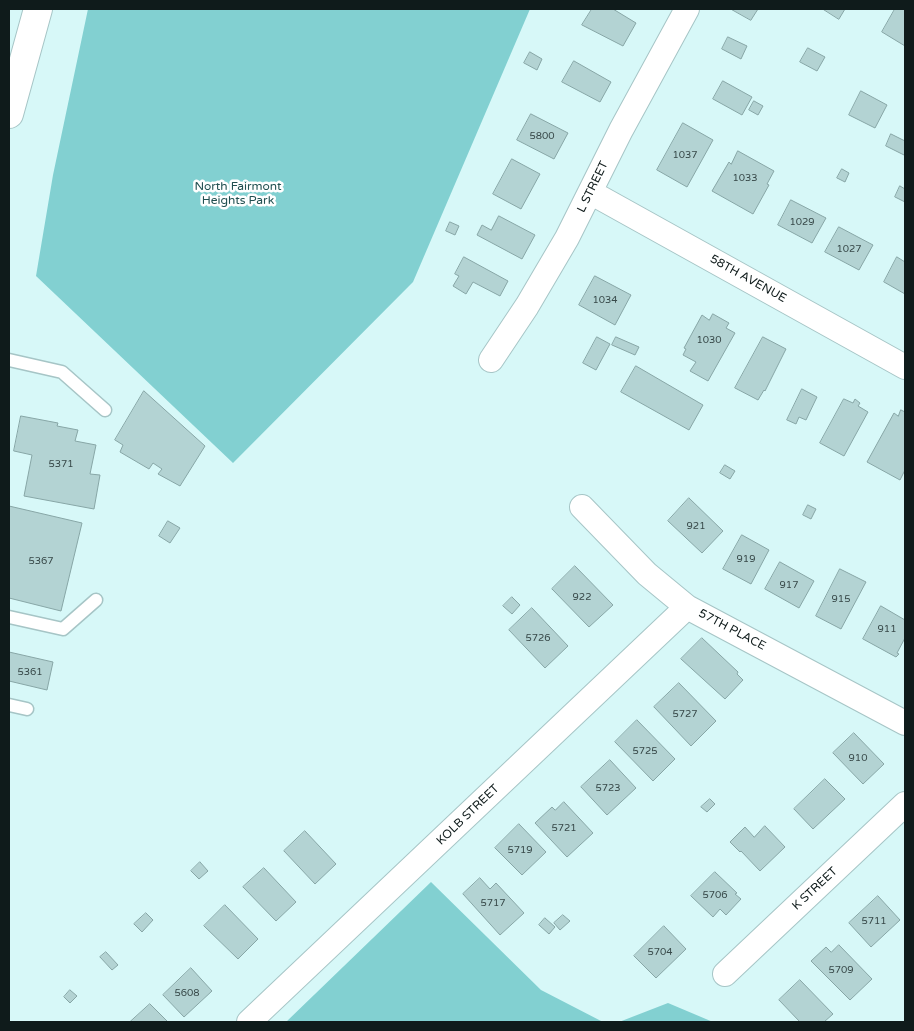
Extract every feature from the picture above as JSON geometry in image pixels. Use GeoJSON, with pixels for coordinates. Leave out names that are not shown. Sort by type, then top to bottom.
{"type":"FeatureCollection","features":[{"type":"Feature","properties":{"kind":"main road"},"geometry":{"type":"LineString","coordinates":[[10,106],[38,9]]}},
{"type":"Feature","properties":{"kind":"street","name":"L STREET"},"geometry":{"type":"LineString","coordinates":[[491,360],[568,238],[621,130],[687,9]]}},
{"type":"Feature","properties":{"kind":"street","name":"58TH AVENUE"},"geometry":{"type":"LineString","coordinates":[[590,192],[905,367]]}},
{"type":"Feature","properties":{"kind":"street","name":"57TH PLACE"},"geometry":{"type":"LineString","coordinates":[[582,507],[647,574],[687,607],[905,723]]}},
{"type":"Feature","properties":{"kind":"street","name":"KOLB STREET"},"geometry":{"type":"LineString","coordinates":[[249,1022],[687,607]]}},
{"type":"Feature","properties":{"kind":"street","name":"K STREET"},"geometry":{"type":"LineString","coordinates":[[725,974],[905,804]]}},
{"type":"Feature","properties":{"kind":"lane"},"geometry":{"type":"LineString","coordinates":[[9,360],[62,372],[105,410]]}},
{"type":"Feature","properties":{"kind":"lane"},"geometry":{"type":"LineString","coordinates":[[9,617],[63,629],[96,600]]}},
{"type":"Feature","properties":{"kind":"lane"},"geometry":{"type":"LineString","coordinates":[[9,705],[27,709]]}},
{"type":"Feature","properties":{"kind":"green space","name":"North Fairmont Heights Park"},"geometry":{"type":"Polygon","coordinates":[[[88,9],[530,9],[413,282],[233,463],[36,276],[53,175],[88,9]]]}},
{"type":"Feature","properties":{"kind":"green space"},"geometry":{"type":"Polygon","coordinates":[[[431,882],[541,990],[603,1022],[286,1022],[431,882]]]}},
{"type":"Feature","properties":{"kind":"green space"},"geometry":{"type":"Polygon","coordinates":[[[668,1003],[713,1022],[619,1022],[668,1003]]]}},
{"type":"Feature","properties":{"kind":"building"},"geometry":{"type":"Polygon","coordinates":[[[592,9],[613,9],[636,23],[623,46],[582,25],[592,9]]]}},
{"type":"Feature","properties":{"kind":"building"},"geometry":{"type":"Polygon","coordinates":[[[731,9],[758,9],[751,20],[731,9]]]}},
{"type":"Feature","properties":{"kind":"building"},"geometry":{"type":"Polygon","coordinates":[[[823,9],[845,9],[839,19],[823,9]]]}},
{"type":"Feature","properties":{"kind":"building"},"geometry":{"type":"Polygon","coordinates":[[[895,9],[905,9],[905,46],[882,32],[895,9]]]}},
{"type":"Feature","properties":{"kind":"building"},"geometry":{"type":"Polygon","coordinates":[[[728,37],[747,46],[741,59],[722,49],[728,37]]]}},
{"type":"Feature","properties":{"kind":"building"},"geometry":{"type":"Polygon","coordinates":[[[808,48],[825,57],[817,71],[800,62],[808,48]]]}},
{"type":"Feature","properties":{"kind":"building"},"geometry":{"type":"Polygon","coordinates":[[[530,52],[542,59],[537,70],[524,63],[530,52]]]}},
{"type":"Feature","properties":{"kind":"building"},"geometry":{"type":"Polygon","coordinates":[[[574,61],[611,82],[600,102],[562,82],[574,61]]]}},
{"type":"Feature","properties":{"kind":"building"},"geometry":{"type":"Polygon","coordinates":[[[723,81],[752,97],[742,115],[713,99],[723,81]]]}},
{"type":"Feature","properties":{"kind":"building"},"geometry":{"type":"Polygon","coordinates":[[[861,91],[887,105],[875,128],[849,115],[861,91]]]}},
{"type":"Feature","properties":{"kind":"building"},"geometry":{"type":"Polygon","coordinates":[[[754,101],[763,106],[758,115],[749,110],[754,101]]]}},
{"type":"Feature","properties":{"kind":"building"},"geometry":{"type":"Polygon","coordinates":[[[531,114],[568,133],[554,159],[517,140],[531,114]]]}},
{"type":"Feature","properties":{"kind":"building"},"geometry":{"type":"Polygon","coordinates":[[[683,123],[713,140],[687,187],[657,170],[683,123]]]}},
{"type":"Feature","properties":{"kind":"building"},"geometry":{"type":"Polygon","coordinates":[[[891,134],[905,141],[904,155],[886,146],[891,134]]]}},
{"type":"Feature","properties":{"kind":"building"},"geometry":{"type":"Polygon","coordinates":[[[738,151],[774,171],[767,184],[769,185],[753,214],[712,191],[729,162],[731,164],[738,151]]]}},
{"type":"Feature","properties":{"kind":"building"},"geometry":{"type":"Polygon","coordinates":[[[512,159],[540,174],[521,209],[493,194],[512,159]]]}},
{"type":"Feature","properties":{"kind":"building"},"geometry":{"type":"Polygon","coordinates":[[[842,169],[849,173],[845,182],[837,178],[842,169]]]}},
{"type":"Feature","properties":{"kind":"building"},"geometry":{"type":"Polygon","coordinates":[[[900,186],[905,189],[905,202],[895,197],[900,186]]]}},
{"type":"Feature","properties":{"kind":"building"},"geometry":{"type":"Polygon","coordinates":[[[791,200],[826,218],[812,243],[778,225],[791,200]]]}},
{"type":"Feature","properties":{"kind":"building"},"geometry":{"type":"Polygon","coordinates":[[[499,216],[535,235],[522,259],[477,235],[482,225],[491,230],[499,216]]]}},
{"type":"Feature","properties":{"kind":"building"},"geometry":{"type":"Polygon","coordinates":[[[450,222],[459,226],[455,235],[446,231],[450,222]]]}},
{"type":"Feature","properties":{"kind":"building"},"geometry":{"type":"Polygon","coordinates":[[[839,227],[873,245],[859,270],[825,252],[839,227]]]}},
{"type":"Feature","properties":{"kind":"building"},"geometry":{"type":"Polygon","coordinates":[[[464,257],[508,281],[500,296],[473,282],[466,294],[453,286],[459,276],[455,274],[464,257]]]}},
{"type":"Feature","properties":{"kind":"building"},"geometry":{"type":"Polygon","coordinates":[[[897,257],[905,262],[905,294],[884,282],[897,257]]]}},
{"type":"Feature","properties":{"kind":"building"},"geometry":{"type":"Polygon","coordinates":[[[595,276],[631,295],[615,325],[579,305],[595,276]]]}},
{"type":"Feature","properties":{"kind":"building"},"geometry":{"type":"Polygon","coordinates":[[[713,314],[729,323],[726,328],[735,333],[708,381],[690,371],[696,362],[683,355],[686,349],[684,348],[702,315],[709,320],[713,314]]]}},
{"type":"Feature","properties":{"kind":"building"},"geometry":{"type":"Polygon","coordinates":[[[597,337],[610,344],[596,370],[583,363],[597,337]]]}},
{"type":"Feature","properties":{"kind":"building"},"geometry":{"type":"Polygon","coordinates":[[[616,337],[639,347],[635,355],[612,345],[616,337]]]}},
{"type":"Feature","properties":{"kind":"building"},"geometry":{"type":"Polygon","coordinates":[[[763,337],[786,349],[765,391],[758,400],[735,388],[763,337]]]}},
{"type":"Feature","properties":{"kind":"building"},"geometry":{"type":"Polygon","coordinates":[[[636,366],[703,405],[689,430],[621,392],[636,366]]]}},
{"type":"Feature","properties":{"kind":"building"},"geometry":{"type":"Polygon","coordinates":[[[802,389],[817,397],[806,420],[799,417],[796,424],[787,420],[802,389]]]}},
{"type":"Feature","properties":{"kind":"building"},"geometry":{"type":"Polygon","coordinates":[[[144,391],[205,446],[180,486],[158,474],[162,469],[153,463],[149,469],[120,452],[123,445],[115,440],[144,391]]]}},
{"type":"Feature","properties":{"kind":"building"},"geometry":{"type":"Polygon","coordinates":[[[844,399],[853,403],[855,399],[860,403],[858,406],[868,412],[844,456],[820,443],[844,399]]]}},
{"type":"Feature","properties":{"kind":"building"},"geometry":{"type":"Polygon","coordinates":[[[901,410],[905,412],[905,470],[900,480],[867,462],[894,413],[898,416],[901,410]]]}},
{"type":"Feature","properties":{"kind":"building"},"geometry":{"type":"Polygon","coordinates":[[[21,416],[58,423],[57,426],[78,430],[75,441],[96,445],[90,474],[100,475],[94,509],[24,496],[32,455],[14,451],[21,416]]]}},
{"type":"Feature","properties":{"kind":"building"},"geometry":{"type":"Polygon","coordinates":[[[725,465],[735,471],[730,479],[720,473],[725,465]]]}},
{"type":"Feature","properties":{"kind":"building"},"geometry":{"type":"Polygon","coordinates":[[[689,498],[723,531],[702,553],[668,521],[689,498]]]}},
{"type":"Feature","properties":{"kind":"building"},"geometry":{"type":"Polygon","coordinates":[[[808,505],[816,509],[811,519],[803,515],[808,505]]]}},
{"type":"Feature","properties":{"kind":"building"},"geometry":{"type":"Polygon","coordinates":[[[9,506],[82,523],[61,611],[9,598],[9,506]]]}},
{"type":"Feature","properties":{"kind":"building"},"geometry":{"type":"Polygon","coordinates":[[[168,521],[180,528],[170,543],[159,536],[168,521]]]}},
{"type":"Feature","properties":{"kind":"building"},"geometry":{"type":"Polygon","coordinates":[[[742,535],[769,550],[751,584],[723,569],[742,535]]]}},
{"type":"Feature","properties":{"kind":"building"},"geometry":{"type":"Polygon","coordinates":[[[780,562],[814,581],[799,608],[765,589],[780,562]]]}},
{"type":"Feature","properties":{"kind":"building"},"geometry":{"type":"Polygon","coordinates":[[[575,566],[613,605],[589,627],[552,589],[575,566]]]}},
{"type":"Feature","properties":{"kind":"building"},"geometry":{"type":"Polygon","coordinates":[[[840,569],[866,582],[841,629],[816,616],[840,569]]]}},
{"type":"Feature","properties":{"kind":"building"},"geometry":{"type":"Polygon","coordinates":[[[512,597],[520,605],[512,614],[503,606],[512,597]]]}},
{"type":"Feature","properties":{"kind":"building"},"geometry":{"type":"Polygon","coordinates":[[[881,606],[905,620],[905,638],[896,657],[863,639],[881,606]]]}},
{"type":"Feature","properties":{"kind":"building"},"geometry":{"type":"Polygon","coordinates":[[[532,608],[568,646],[545,668],[509,630],[532,608]]]}},
{"type":"Feature","properties":{"kind":"building"},"geometry":{"type":"Polygon","coordinates":[[[702,638],[738,672],[737,674],[743,680],[725,699],[681,659],[702,638]]]}},
{"type":"Feature","properties":{"kind":"building"},"geometry":{"type":"Polygon","coordinates":[[[9,652],[53,662],[47,690],[9,681],[9,652]]]}},
{"type":"Feature","properties":{"kind":"building"},"geometry":{"type":"Polygon","coordinates":[[[679,683],[716,721],[691,746],[654,707],[679,683]]]}},
{"type":"Feature","properties":{"kind":"building"},"geometry":{"type":"Polygon","coordinates":[[[637,720],[675,759],[653,781],[615,742],[637,720]]]}},
{"type":"Feature","properties":{"kind":"building"},"geometry":{"type":"Polygon","coordinates":[[[854,733],[884,764],[863,784],[833,753],[854,733]]]}},
{"type":"Feature","properties":{"kind":"building"},"geometry":{"type":"Polygon","coordinates":[[[610,760],[636,788],[607,815],[581,787],[610,760]]]}},
{"type":"Feature","properties":{"kind":"building"},"geometry":{"type":"Polygon","coordinates":[[[825,779],[845,799],[813,829],[794,809],[825,779]]]}},
{"type":"Feature","properties":{"kind":"building"},"geometry":{"type":"Polygon","coordinates":[[[710,799],[715,804],[707,812],[701,807],[710,799]]]}},
{"type":"Feature","properties":{"kind":"building"},"geometry":{"type":"Polygon","coordinates":[[[564,802],[593,833],[567,857],[535,823],[552,807],[555,810],[564,802]]]}},
{"type":"Feature","properties":{"kind":"building"},"geometry":{"type":"Polygon","coordinates":[[[519,824],[546,852],[522,875],[495,848],[519,824]]]}},
{"type":"Feature","properties":{"kind":"building"},"geometry":{"type":"Polygon","coordinates":[[[765,826],[785,847],[760,871],[730,842],[745,827],[754,837],[765,826]]]}},
{"type":"Feature","properties":{"kind":"building"},"geometry":{"type":"Polygon","coordinates":[[[305,831],[336,864],[315,884],[284,851],[305,831]]]}},
{"type":"Feature","properties":{"kind":"building"},"geometry":{"type":"Polygon","coordinates":[[[200,862],[208,871],[199,879],[191,871],[200,862]]]}},
{"type":"Feature","properties":{"kind":"building"},"geometry":{"type":"Polygon","coordinates":[[[264,868],[296,902],[276,921],[243,887],[264,868]]]}},
{"type":"Feature","properties":{"kind":"building"},"geometry":{"type":"Polygon","coordinates":[[[715,872],[741,899],[726,915],[720,909],[713,917],[691,896],[715,872]]]}},
{"type":"Feature","properties":{"kind":"building"},"geometry":{"type":"Polygon","coordinates":[[[480,878],[490,889],[496,883],[524,913],[500,935],[463,894],[480,878]]]}},
{"type":"Feature","properties":{"kind":"building"},"geometry":{"type":"Polygon","coordinates":[[[878,896],[900,920],[871,947],[849,923],[878,896]]]}},
{"type":"Feature","properties":{"kind":"building"},"geometry":{"type":"Polygon","coordinates":[[[225,905],[258,939],[238,959],[204,926],[225,905]]]}},
{"type":"Feature","properties":{"kind":"building"},"geometry":{"type":"Polygon","coordinates":[[[146,913],[153,920],[142,932],[134,924],[146,913]]]}},
{"type":"Feature","properties":{"kind":"building"},"geometry":{"type":"Polygon","coordinates":[[[563,915],[570,921],[560,930],[554,923],[563,915]]]}},
{"type":"Feature","properties":{"kind":"building"},"geometry":{"type":"Polygon","coordinates":[[[545,918],[555,927],[549,934],[539,925],[545,918]]]}},
{"type":"Feature","properties":{"kind":"building"},"geometry":{"type":"Polygon","coordinates":[[[664,926],[686,949],[656,978],[634,956],[664,926]]]}},
{"type":"Feature","properties":{"kind":"building"},"geometry":{"type":"Polygon","coordinates":[[[839,945],[872,979],[850,1000],[811,961],[826,947],[831,952],[839,945]]]}},
{"type":"Feature","properties":{"kind":"building"},"geometry":{"type":"Polygon","coordinates":[[[106,952],[118,965],[112,970],[100,957],[106,952]]]}},
{"type":"Feature","properties":{"kind":"building"},"geometry":{"type":"Polygon","coordinates":[[[191,968],[212,991],[184,1017],[163,995],[191,968]]]}},
{"type":"Feature","properties":{"kind":"building"},"geometry":{"type":"Polygon","coordinates":[[[800,980],[833,1014],[824,1022],[800,1022],[779,1000],[800,980]]]}},
{"type":"Feature","properties":{"kind":"building"},"geometry":{"type":"Polygon","coordinates":[[[70,990],[77,996],[70,1003],[64,997],[70,990]]]}},
{"type":"Feature","properties":{"kind":"building"},"geometry":{"type":"Polygon","coordinates":[[[150,1004],[168,1022],[130,1022],[150,1004]]]}}]}
